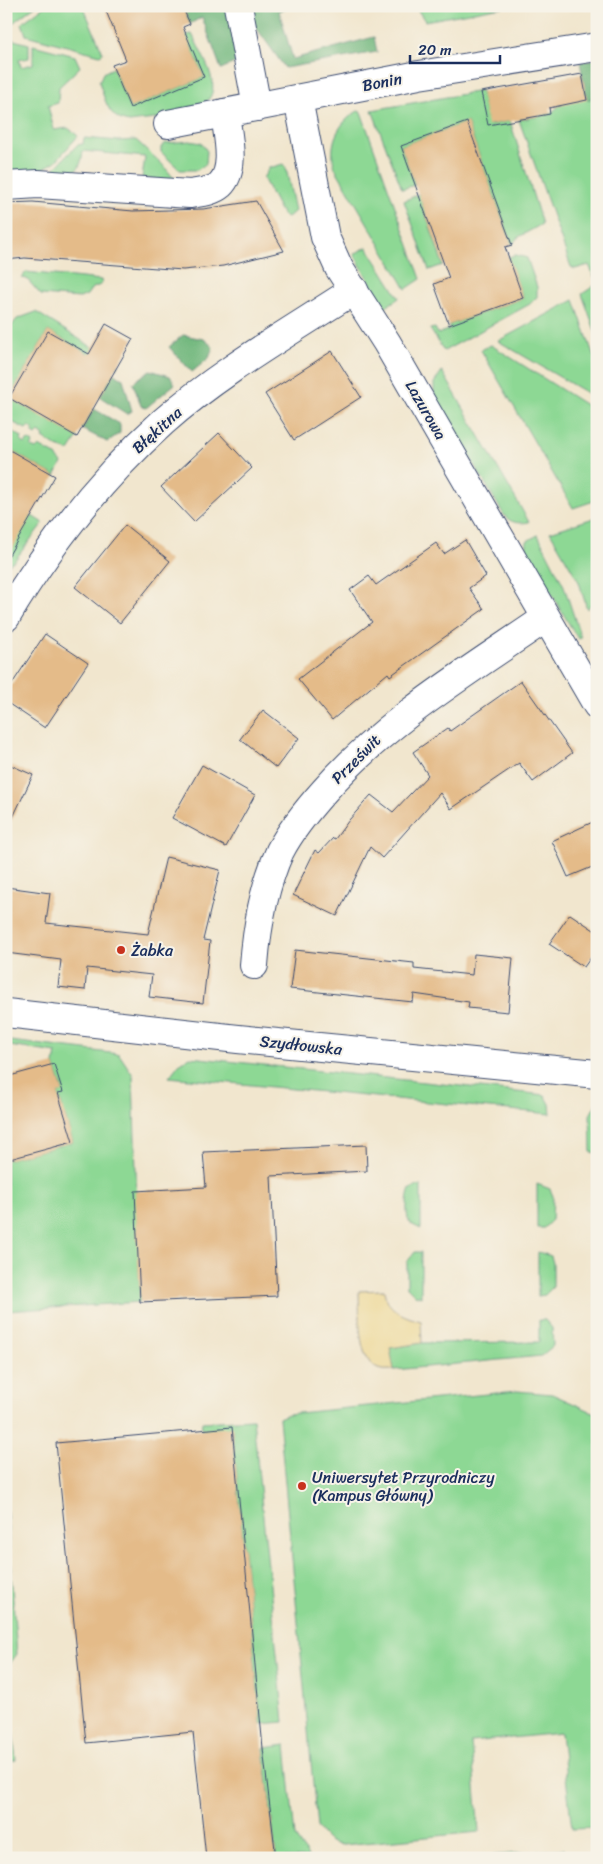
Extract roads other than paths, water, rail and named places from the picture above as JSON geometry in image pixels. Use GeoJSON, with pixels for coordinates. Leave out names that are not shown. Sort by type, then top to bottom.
{"type":"FeatureCollection","features":[{"type":"Feature","properties":{"kind":"street"},"geometry":{"type":"LineString","coordinates":[[238,6],[257,107]]}},
{"type":"Feature","properties":{"kind":"street","name":"Bonin"},"geometry":{"type":"LineString","coordinates":[[168,124],[418,75],[597,47]]}},
{"type":"Feature","properties":{"kind":"street","name":"Lazurowa"},"geometry":{"type":"LineString","coordinates":[[298,99],[325,237],[339,268],[354,290],[597,705]]}},
{"type":"Feature","properties":{"kind":"street"},"geometry":{"type":"LineString","coordinates":[[6,186],[38,184],[190,194],[209,191],[219,186],[228,175],[229,157],[225,113]]}},
{"type":"Feature","properties":{"kind":"street","name":"Błękitna"},"geometry":{"type":"LineString","coordinates":[[9,606],[82,508],[117,467],[164,421],[203,390],[265,347],[354,290]]}},
{"type":"Feature","properties":{"kind":"street","name":"Prześwit"},"geometry":{"type":"LineString","coordinates":[[254,965],[257,934],[272,870],[291,831],[306,811],[351,761],[384,731],[546,618]]}},
{"type":"Feature","properties":{"kind":"street","name":"Szydłowska"},"geometry":{"type":"LineString","coordinates":[[6,1014],[597,1074]]}},
{"type":"Feature","properties":{"kind":"place","name":"Żabka"},"geometry":{"type":"Point","coordinates":[121,950]}},
{"type":"Feature","properties":{"kind":"place","name":"Uniwersytet Przyrodniczy (Kampus Główny)"},"geometry":{"type":"Point","coordinates":[302,1486]}}]}
